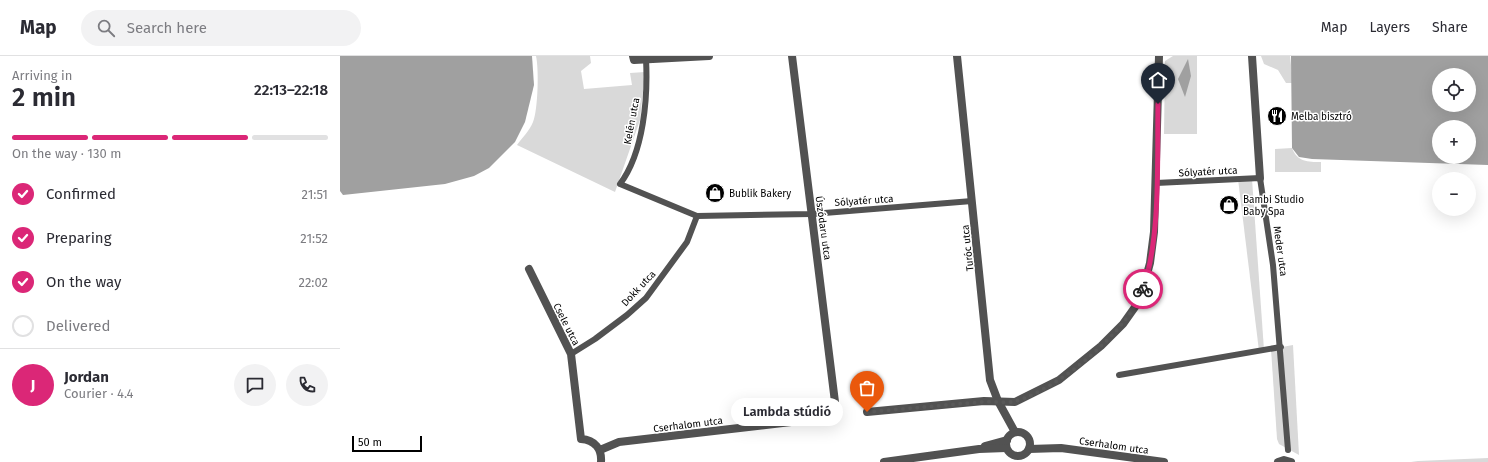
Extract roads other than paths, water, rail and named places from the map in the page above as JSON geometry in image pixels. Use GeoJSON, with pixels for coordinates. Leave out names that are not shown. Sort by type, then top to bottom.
{"type":"FeatureCollection","features":[{"type":"Feature","properties":{"kind":"street"},"geometry":{"type":"LineString","coordinates":[[634,58],[646,59],[709,56]]}},
{"type":"Feature","properties":{"kind":"street","name":"Úszódaru utca"},"geometry":{"type":"LineString","coordinates":[[792,56],[834,402]]}},
{"type":"Feature","properties":{"kind":"street","name":"Turóc utca"},"geometry":{"type":"LineString","coordinates":[[957,56],[990,380],[998,401],[1015,432]]}},
{"type":"Feature","properties":{"kind":"street"},"geometry":{"type":"LineString","coordinates":[[867,412],[998,401],[1015,402],[1059,380],[1108,340],[1132,312],[1140,300],[1150,263],[1154,232],[1159,56]]}},
{"type":"Feature","properties":{"kind":"street","name":"Meder utca"},"geometry":{"type":"LineString","coordinates":[[1252,56],[1260,178],[1274,265],[1288,450]]}},
{"type":"Feature","properties":{"kind":"street","name":"Kelén utca"},"geometry":{"type":"LineString","coordinates":[[620,184],[625,177],[636,149],[643,123],[648,87],[646,59]]}},
{"type":"Feature","properties":{"kind":"street","name":"Sólyatér utca"},"geometry":{"type":"LineString","coordinates":[[1156,183],[1260,178]]}},
{"type":"Feature","properties":{"kind":"street","name":"Sólyatér utca"},"geometry":{"type":"LineString","coordinates":[[620,184],[697,216],[812,214],[972,201]]}},
{"type":"Feature","properties":{"kind":"street","name":"Dokk utca"},"geometry":{"type":"LineString","coordinates":[[571,354],[628,315],[646,298],[680,254],[687,242],[697,216]]}},
{"type":"Feature","properties":{"kind":"street","name":"Csele utca"},"geometry":{"type":"LineString","coordinates":[[529,269],[571,354],[581,439],[592,442],[600,450]]}},
{"type":"Feature","properties":{"kind":"street"},"geometry":{"type":"LineString","coordinates":[[1119,375],[1281,347]]}},
{"type":"Feature","properties":{"kind":"street","name":"Cserhalom utca"},"geometry":{"type":"LineString","coordinates":[[600,450],[619,442],[808,420]]}},
{"type":"Feature","properties":{"kind":"street"},"geometry":{"type":"LineString","coordinates":[[884,462],[1006,444],[1015,432],[1026,435],[1030,441],[1029,449],[1023,459],[1014,456],[1006,444]]}},
{"type":"Feature","properties":{"kind":"street","name":"Cserhalom utca"},"geometry":{"type":"LineString","coordinates":[[1030,441],[1061,448],[1164,462]]}},
{"type":"Feature","properties":{"kind":"street","name":"Cserhalom utca"},"geometry":{"type":"LineString","coordinates":[[1029,449],[1061,448]]}},
{"type":"Feature","properties":{"kind":"street"},"geometry":{"type":"LineString","coordinates":[[600,450],[602,462]]}},
{"type":"Feature","properties":{"kind":"street"},"geometry":{"type":"LineString","coordinates":[[1278,462],[1284,460],[1291,462]]}},
{"type":"Feature","properties":{"kind":"place","name":"Melba bisztró"},"geometry":{"type":"Point","coordinates":[1277,116]}},
{"type":"Feature","properties":{"kind":"place","name":"Bublik Bakery"},"geometry":{"type":"Point","coordinates":[715,193]}},
{"type":"Feature","properties":{"kind":"place","name":"Bambi Studio Baby Spa"},"geometry":{"type":"Point","coordinates":[1229,205]}},
{"type":"Feature","properties":{"kind":"place","name":"Lambda stúdió"},"geometry":{"type":"Point","coordinates":[867,412]}}]}
